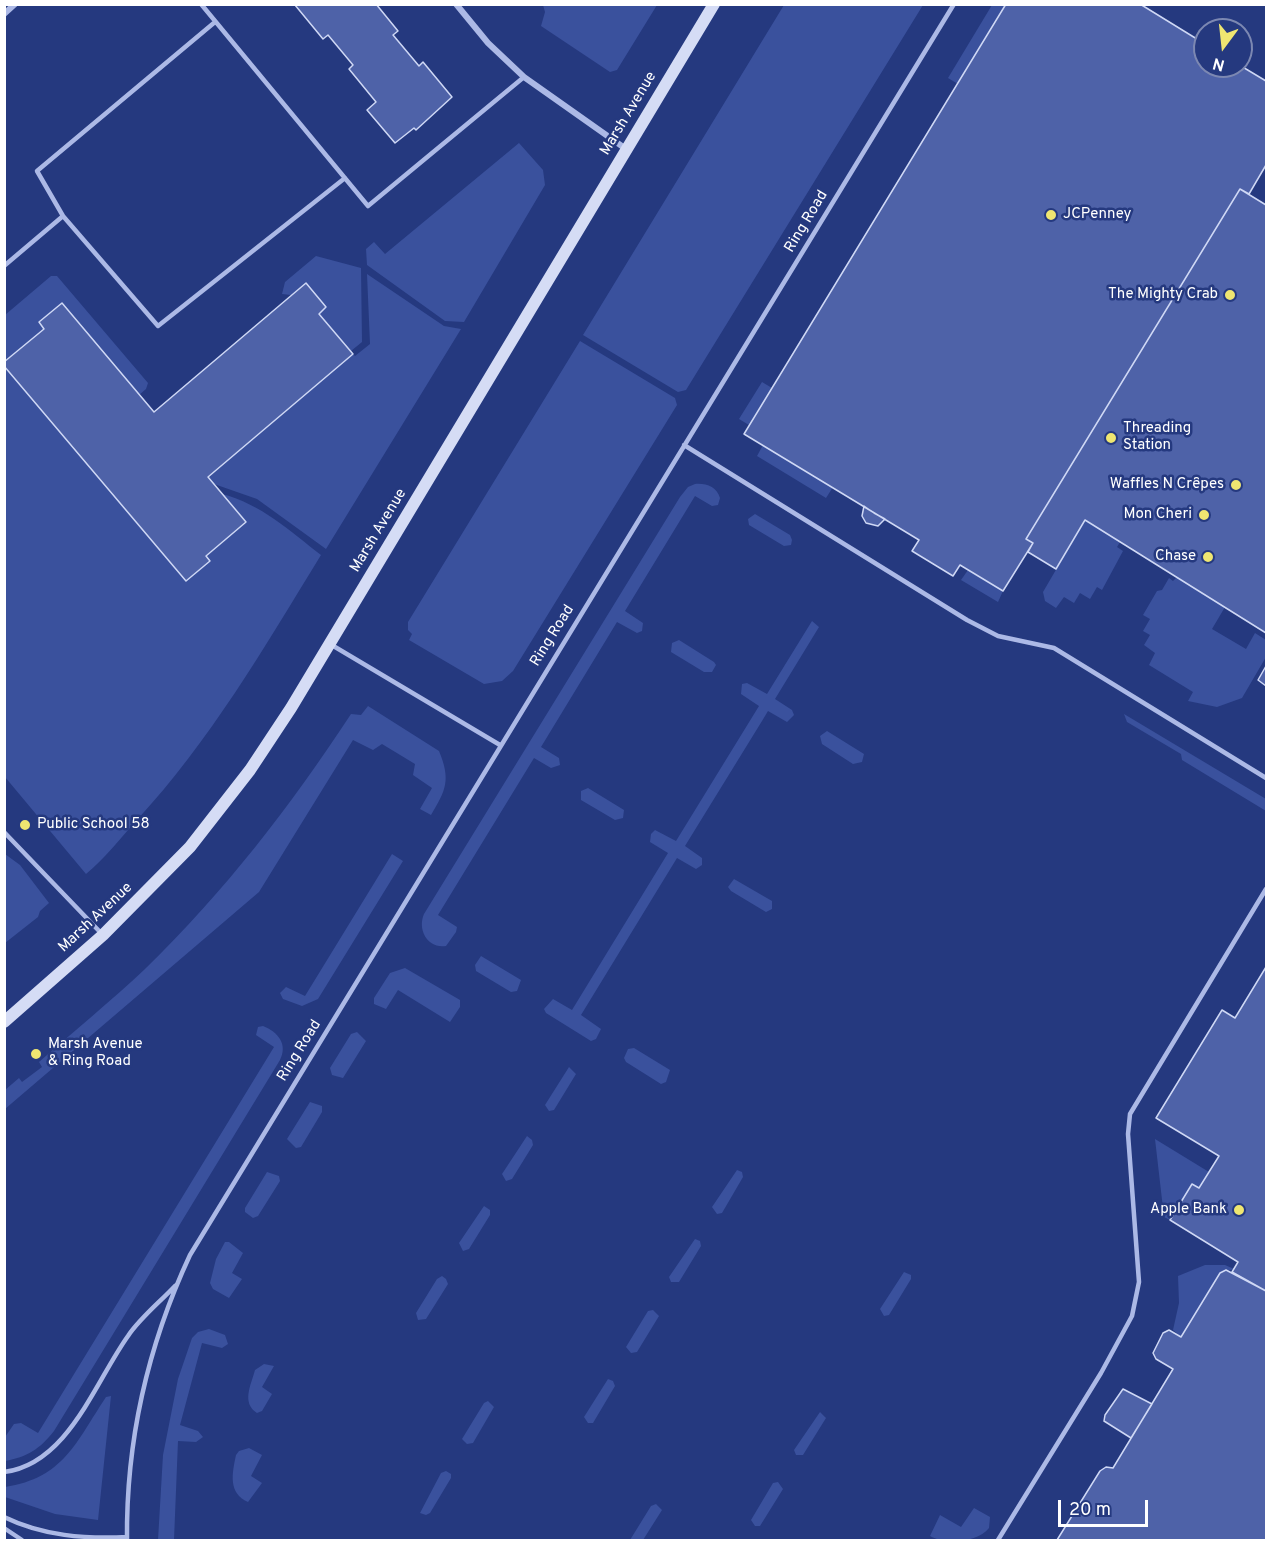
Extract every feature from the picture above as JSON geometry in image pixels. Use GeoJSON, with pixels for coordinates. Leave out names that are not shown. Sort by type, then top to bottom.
{"type":"FeatureCollection","features":[{"type":"Feature","properties":{"kind":"street"},"geometry":{"type":"LineString","coordinates":[[4,14],[15,4]]}},
{"type":"Feature","properties":{"kind":"street"},"geometry":{"type":"LineString","coordinates":[[456,4],[488,43],[524,76],[626,149]]}},
{"type":"Feature","properties":{"kind":"street","name":"Marsh Avenue"},"geometry":{"type":"LineString","coordinates":[[4,1022],[103,935],[190,848],[250,770],[330,644],[714,4]]}},
{"type":"Feature","properties":{"kind":"lane"},"geometry":{"type":"LineString","coordinates":[[201,4],[368,206],[524,76]]}},
{"type":"Feature","properties":{"kind":"lane","name":"Ring Road"},"geometry":{"type":"LineString","coordinates":[[4,1517],[44,1532],[87,1538],[127,1539],[133,1439],[146,1370],[177,1284],[214,1215],[954,4]]}},
{"type":"Feature","properties":{"kind":"lane"},"geometry":{"type":"LineString","coordinates":[[215,22],[37,171],[63,216],[158,326],[345,178]]}},
{"type":"Feature","properties":{"kind":"lane"},"geometry":{"type":"LineString","coordinates":[[4,266],[63,216]]}},
{"type":"Feature","properties":{"kind":"lane"},"geometry":{"type":"LineString","coordinates":[[684,445],[967,620],[998,636],[1054,648],[1266,778]]}},
{"type":"Feature","properties":{"kind":"lane"},"geometry":{"type":"LineString","coordinates":[[330,644],[500,745]]}},
{"type":"Feature","properties":{"kind":"lane"},"geometry":{"type":"LineString","coordinates":[[4,832],[103,935]]}},
{"type":"Feature","properties":{"kind":"lane"},"geometry":{"type":"LineString","coordinates":[[998,1540],[1101,1373],[1132,1316],[1139,1282],[1128,1146],[1130,1114],[1266,890]]}},
{"type":"Feature","properties":{"kind":"lane","name":"Ring Road"},"geometry":{"type":"LineString","coordinates":[[4,1472],[35,1463],[54,1446],[69,1429],[129,1334],[177,1284]]}},
{"type":"Feature","properties":{"kind":"lane"},"geometry":{"type":"LineString","coordinates":[[4,1528],[22,1540]]}},
{"type":"Feature","properties":{"kind":"shaded area"},"geometry":{"type":"Polygon","coordinates":[[[543,5],[657,5],[617,70],[610,72],[541,26],[545,12],[543,5]]]}},
{"type":"Feature","properties":{"kind":"shaded area"},"geometry":{"type":"Polygon","coordinates":[[[784,5],[923,5],[686,390],[678,392],[583,335],[784,5]]]}},
{"type":"Feature","properties":{"kind":"shaded area"},"geometry":{"type":"Polygon","coordinates":[[[992,5],[1006,5],[958,84],[948,78],[992,5]]]}},
{"type":"Feature","properties":{"kind":"shaded area"},"geometry":{"type":"Polygon","coordinates":[[[519,143],[543,170],[545,185],[464,322],[445,321],[367,265],[366,249],[374,242],[385,254],[519,143]]]}},
{"type":"Feature","properties":{"kind":"shaded area"},"geometry":{"type":"Polygon","coordinates":[[[316,256],[361,268],[362,342],[351,351],[319,314],[306,283],[291,295],[282,294],[285,282],[316,256]]]}},
{"type":"Feature","properties":{"kind":"shaded area"},"geometry":{"type":"Polygon","coordinates":[[[367,274],[444,326],[461,329],[326,549],[257,499],[214,484],[208,477],[353,354],[355,356],[370,344],[367,274]]]}},
{"type":"Feature","properties":{"kind":"shaded area"},"geometry":{"type":"Polygon","coordinates":[[[51,276],[57,276],[148,383],[146,389],[139,395],[62,303],[39,322],[44,329],[5,362],[5,315],[51,276]]]}},
{"type":"Feature","properties":{"kind":"shaded area"},"geometry":{"type":"Polygon","coordinates":[[[580,341],[675,398],[677,405],[513,671],[502,681],[484,684],[409,640],[412,634],[408,630],[408,622],[580,341]]]}},
{"type":"Feature","properties":{"kind":"shaded area"},"geometry":{"type":"Polygon","coordinates":[[[4,366],[186,581],[210,561],[206,556],[246,522],[222,494],[262,511],[321,555],[235,693],[188,759],[118,842],[86,874],[5,777],[4,366]]]}},
{"type":"Feature","properties":{"kind":"shaded area"},"geometry":{"type":"Polygon","coordinates":[[[762,382],[772,388],[749,425],[739,419],[762,382]]]}},
{"type":"Feature","properties":{"kind":"shaded area"},"geometry":{"type":"Polygon","coordinates":[[[763,445],[833,487],[826,498],[757,456],[763,445]]]}},
{"type":"Feature","properties":{"kind":"shaded area"},"geometry":{"type":"Polygon","coordinates":[[[695,484],[714,488],[720,498],[718,505],[712,506],[695,496],[625,611],[643,623],[642,631],[637,633],[617,622],[541,747],[559,758],[560,765],[551,768],[534,758],[438,915],[457,927],[456,932],[446,946],[434,945],[423,932],[424,914],[680,497],[688,487],[695,484]]]}},
{"type":"Feature","properties":{"kind":"shaded area"},"geometry":{"type":"Polygon","coordinates":[[[755,514],[790,535],[791,545],[784,546],[749,525],[748,519],[755,514]]]}},
{"type":"Feature","properties":{"kind":"shaded area"},"geometry":{"type":"Polygon","coordinates":[[[1085,520],[1120,542],[1117,547],[1123,551],[1102,590],[1097,587],[1090,599],[1080,593],[1074,603],[1064,597],[1056,608],[1045,601],[1043,592],[1085,520]]]}},
{"type":"Feature","properties":{"kind":"shaded area"},"geometry":{"type":"Polygon","coordinates":[[[968,570],[1003,591],[998,602],[961,580],[968,570]]]}},
{"type":"Feature","properties":{"kind":"shaded area"},"geometry":{"type":"Polygon","coordinates":[[[1177,577],[1225,607],[1212,629],[1246,649],[1255,633],[1266,640],[1266,657],[1242,698],[1217,707],[1188,701],[1193,692],[1149,665],[1155,653],[1144,645],[1150,635],[1143,631],[1150,619],[1143,615],[1157,591],[1162,590],[1169,578],[1173,581],[1177,577]]]}},
{"type":"Feature","properties":{"kind":"shaded area"},"geometry":{"type":"Polygon","coordinates":[[[812,621],[819,627],[775,699],[792,710],[794,715],[787,722],[768,711],[685,846],[702,858],[702,865],[696,869],[677,858],[581,1015],[601,1029],[596,1039],[591,1041],[546,1013],[544,1009],[553,999],[572,1010],[668,853],[650,842],[651,834],[655,830],[676,841],[759,706],[741,694],[742,684],[747,683],[767,694],[812,621]]]}},
{"type":"Feature","properties":{"kind":"shaded area"},"geometry":{"type":"Polygon","coordinates":[[[679,640],[714,662],[716,665],[712,672],[704,672],[671,652],[672,643],[679,640]]]}},
{"type":"Feature","properties":{"kind":"shaded area"},"geometry":{"type":"Polygon","coordinates":[[[368,706],[439,751],[446,777],[440,799],[431,815],[420,809],[432,788],[413,775],[415,764],[382,744],[373,750],[353,740],[259,892],[5,1109],[5,1090],[19,1078],[22,1082],[42,1067],[39,1062],[145,969],[203,909],[280,815],[351,714],[361,715],[368,706]]]}},
{"type":"Feature","properties":{"kind":"shaded area"},"geometry":{"type":"Polygon","coordinates":[[[1124,714],[1266,799],[1266,811],[1182,760],[1181,754],[1127,722],[1124,714]]]}},
{"type":"Feature","properties":{"kind":"shaded area"},"geometry":{"type":"Polygon","coordinates":[[[827,731],[864,754],[862,762],[853,764],[822,744],[820,736],[827,731]]]}},
{"type":"Feature","properties":{"kind":"shaded area"},"geometry":{"type":"Polygon","coordinates":[[[588,788],[624,810],[623,818],[615,820],[581,800],[581,791],[588,788]]]}},
{"type":"Feature","properties":{"kind":"shaded area"},"geometry":{"type":"Polygon","coordinates":[[[5,854],[20,865],[49,903],[40,911],[38,917],[5,943],[5,854]]]}},
{"type":"Feature","properties":{"kind":"shaded area"},"geometry":{"type":"Polygon","coordinates":[[[392,854],[403,861],[318,999],[302,1006],[283,999],[280,993],[286,987],[305,996],[392,854]]]}},
{"type":"Feature","properties":{"kind":"shaded area"},"geometry":{"type":"Polygon","coordinates":[[[734,879],[772,901],[772,909],[766,912],[731,891],[728,887],[734,879]]]}},
{"type":"Feature","properties":{"kind":"shaded area"},"geometry":{"type":"Polygon","coordinates":[[[481,956],[521,980],[517,991],[511,992],[476,971],[475,965],[481,956]]]}},
{"type":"Feature","properties":{"kind":"shaded area"},"geometry":{"type":"Polygon","coordinates":[[[405,968],[460,1000],[460,1007],[450,1022],[398,990],[386,1009],[374,1004],[374,998],[390,973],[405,968]]]}},
{"type":"Feature","properties":{"kind":"shaded area"},"geometry":{"type":"Polygon","coordinates":[[[263,1026],[280,1039],[283,1049],[280,1060],[54,1431],[44,1443],[32,1451],[5,1461],[5,1437],[14,1424],[21,1423],[38,1433],[274,1047],[256,1035],[258,1027],[263,1026]]]}},
{"type":"Feature","properties":{"kind":"shaded area"},"geometry":{"type":"Polygon","coordinates":[[[357,1032],[366,1041],[343,1078],[332,1075],[330,1068],[351,1034],[357,1032]]]}},
{"type":"Feature","properties":{"kind":"shaded area"},"geometry":{"type":"Polygon","coordinates":[[[634,1048],[670,1070],[666,1082],[661,1084],[626,1062],[624,1058],[628,1049],[634,1048]]]}},
{"type":"Feature","properties":{"kind":"shaded area"},"geometry":{"type":"Polygon","coordinates":[[[569,1067],[576,1074],[554,1110],[549,1111],[545,1105],[569,1067]]]}},
{"type":"Feature","properties":{"kind":"shaded area"},"geometry":{"type":"Polygon","coordinates":[[[310,1102],[322,1106],[322,1112],[301,1147],[296,1148],[287,1139],[310,1102]]]}},
{"type":"Feature","properties":{"kind":"shaded area"},"geometry":{"type":"Polygon","coordinates":[[[527,1136],[532,1140],[533,1145],[512,1179],[506,1181],[502,1174],[527,1136]]]}},
{"type":"Feature","properties":{"kind":"shaded area"},"geometry":{"type":"Polygon","coordinates":[[[1155,1139],[1209,1172],[1199,1188],[1192,1184],[1170,1220],[1164,1217],[1155,1139]]]}},
{"type":"Feature","properties":{"kind":"shaded area"},"geometry":{"type":"Polygon","coordinates":[[[737,1170],[742,1172],[743,1177],[722,1213],[717,1214],[712,1207],[737,1170]]]}},
{"type":"Feature","properties":{"kind":"shaded area"},"geometry":{"type":"Polygon","coordinates":[[[267,1172],[279,1176],[280,1181],[258,1216],[253,1218],[245,1212],[245,1208],[267,1172]]]}},
{"type":"Feature","properties":{"kind":"shaded area"},"geometry":{"type":"Polygon","coordinates":[[[484,1206],[490,1210],[490,1215],[469,1249],[463,1251],[459,1243],[484,1206]]]}},
{"type":"Feature","properties":{"kind":"shaded area"},"geometry":{"type":"Polygon","coordinates":[[[695,1239],[700,1241],[701,1246],[679,1282],[671,1282],[669,1277],[695,1239]]]}},
{"type":"Feature","properties":{"kind":"shaded area"},"geometry":{"type":"Polygon","coordinates":[[[225,1242],[229,1242],[243,1253],[232,1273],[242,1279],[229,1298],[213,1289],[210,1283],[216,1259],[225,1242]]]}},
{"type":"Feature","properties":{"kind":"shaded area"},"geometry":{"type":"Polygon","coordinates":[[[1205,1265],[1225,1265],[1234,1269],[1220,1273],[1181,1337],[1173,1330],[1179,1303],[1178,1276],[1205,1265]]]}},
{"type":"Feature","properties":{"kind":"shaded area"},"geometry":{"type":"Polygon","coordinates":[[[904,1272],[911,1275],[911,1279],[889,1315],[884,1316],[880,1309],[904,1272]]]}},
{"type":"Feature","properties":{"kind":"shaded area"},"geometry":{"type":"Polygon","coordinates":[[[442,1276],[448,1284],[426,1319],[418,1320],[416,1313],[437,1279],[442,1276]]]}},
{"type":"Feature","properties":{"kind":"shaded area"},"geometry":{"type":"Polygon","coordinates":[[[653,1310],[659,1316],[637,1352],[631,1353],[626,1347],[648,1311],[653,1310]]]}},
{"type":"Feature","properties":{"kind":"shaded area"},"geometry":{"type":"Polygon","coordinates":[[[209,1329],[225,1335],[228,1344],[222,1348],[202,1343],[180,1425],[198,1431],[203,1437],[196,1442],[178,1441],[174,1540],[158,1540],[163,1455],[178,1379],[192,1338],[198,1332],[209,1329]]]}},
{"type":"Feature","properties":{"kind":"shaded area"},"geometry":{"type":"Polygon","coordinates":[[[264,1364],[274,1366],[262,1387],[272,1394],[262,1411],[257,1413],[252,1409],[248,1399],[255,1370],[264,1364]]]}},
{"type":"Feature","properties":{"kind":"shaded area"},"geometry":{"type":"Polygon","coordinates":[[[608,1379],[613,1381],[615,1386],[593,1423],[588,1423],[584,1417],[608,1379]]]}},
{"type":"Feature","properties":{"kind":"shaded area"},"geometry":{"type":"Polygon","coordinates":[[[111,1396],[98,1520],[55,1514],[5,1497],[5,1487],[41,1475],[66,1456],[106,1397],[111,1396]]]}},
{"type":"Feature","properties":{"kind":"shaded area"},"geometry":{"type":"Polygon","coordinates":[[[488,1401],[494,1407],[473,1443],[467,1444],[462,1439],[484,1403],[488,1401]]]}},
{"type":"Feature","properties":{"kind":"shaded area"},"geometry":{"type":"Polygon","coordinates":[[[820,1412],[826,1418],[803,1455],[796,1455],[794,1450],[820,1412]]]}},
{"type":"Feature","properties":{"kind":"shaded area"},"geometry":{"type":"Polygon","coordinates":[[[249,1448],[262,1455],[251,1476],[262,1483],[248,1502],[237,1494],[233,1476],[236,1455],[239,1451],[249,1448]]]}},
{"type":"Feature","properties":{"kind":"shaded area"},"geometry":{"type":"Polygon","coordinates":[[[446,1471],[451,1474],[451,1478],[430,1513],[426,1515],[420,1513],[441,1473],[446,1471]]]}},
{"type":"Feature","properties":{"kind":"shaded area"},"geometry":{"type":"Polygon","coordinates":[[[778,1482],[783,1489],[760,1526],[755,1526],[751,1520],[773,1483],[778,1482]]]}},
{"type":"Feature","properties":{"kind":"shaded area"},"geometry":{"type":"Polygon","coordinates":[[[656,1504],[662,1510],[643,1540],[630,1540],[651,1506],[656,1504]]]}},
{"type":"Feature","properties":{"kind":"shaded area"},"geometry":{"type":"Polygon","coordinates":[[[974,1508],[990,1517],[989,1528],[984,1533],[961,1541],[944,1541],[930,1536],[940,1515],[961,1527],[974,1508]]]}},
{"type":"Feature","properties":{"kind":"building"},"geometry":{"type":"Polygon","coordinates":[[[376,4],[398,31],[393,35],[419,66],[423,62],[452,97],[416,130],[414,128],[395,143],[367,110],[376,102],[349,69],[353,65],[328,35],[323,39],[295,5],[376,4]]]}},
{"type":"Feature","properties":{"kind":"building"},"geometry":{"type":"Polygon","coordinates":[[[1006,4],[1140,4],[1193,37],[1193,78],[1253,78],[1253,73],[1266,81],[1266,165],[1249,194],[1240,189],[1026,539],[1033,543],[1003,591],[960,565],[953,576],[912,551],[919,540],[744,434],[1006,4]]]}},
{"type":"Feature","properties":{"kind":"building"},"geometry":{"type":"Polygon","coordinates":[[[1240,189],[1266,205],[1266,633],[1085,520],[1056,569],[1028,552],[1033,543],[1026,539],[1240,189]]]}},
{"type":"Feature","properties":{"kind":"building"},"geometry":{"type":"Polygon","coordinates":[[[306,283],[326,307],[319,314],[353,354],[208,477],[246,522],[206,556],[210,561],[186,581],[4,366],[4,362],[44,329],[39,322],[62,303],[154,412],[306,283]]]}},
{"type":"Feature","properties":{"kind":"building"},"geometry":{"type":"Polygon","coordinates":[[[864,506],[885,519],[878,526],[866,523],[862,516],[864,506]]]}},
{"type":"Feature","properties":{"kind":"building"},"geometry":{"type":"Polygon","coordinates":[[[1266,666],[1266,686],[1258,680],[1266,666]]]}},
{"type":"Feature","properties":{"kind":"building"},"geometry":{"type":"Polygon","coordinates":[[[1266,967],[1266,1291],[1232,1272],[1238,1262],[1170,1220],[1192,1184],[1199,1188],[1219,1156],[1156,1118],[1222,1010],[1235,1018],[1266,967]]]}},
{"type":"Feature","properties":{"kind":"building"},"geometry":{"type":"Polygon","coordinates":[[[1226,1270],[1266,1291],[1266,1540],[1057,1540],[1100,1471],[1106,1467],[1113,1468],[1173,1369],[1156,1359],[1153,1353],[1163,1333],[1169,1330],[1181,1337],[1220,1273],[1226,1270]]]}},
{"type":"Feature","properties":{"kind":"building"},"geometry":{"type":"Polygon","coordinates":[[[1123,1389],[1152,1404],[1131,1438],[1104,1421],[1105,1415],[1123,1389]]]}},
{"type":"Feature","properties":{"kind":"place","name":"JCPenney"},"geometry":{"type":"Point","coordinates":[1051,215]}},
{"type":"Feature","properties":{"kind":"place","name":"The Mighty Crab"},"geometry":{"type":"Point","coordinates":[1230,295]}},
{"type":"Feature","properties":{"kind":"place","name":"Threading Station"},"geometry":{"type":"Point","coordinates":[1111,438]}},
{"type":"Feature","properties":{"kind":"place","name":"Waffles N Crȇpes"},"geometry":{"type":"Point","coordinates":[1236,485]}},
{"type":"Feature","properties":{"kind":"place","name":"Mon Cheri"},"geometry":{"type":"Point","coordinates":[1204,515]}},
{"type":"Feature","properties":{"kind":"place","name":"Chase"},"geometry":{"type":"Point","coordinates":[1208,557]}},
{"type":"Feature","properties":{"kind":"place","name":"Public School 58"},"geometry":{"type":"Point","coordinates":[25,825]}},
{"type":"Feature","properties":{"kind":"place","name":"Marsh Avenue & Ring Road"},"geometry":{"type":"Point","coordinates":[36,1054]}},
{"type":"Feature","properties":{"kind":"place","name":"Apple Bank"},"geometry":{"type":"Point","coordinates":[1239,1210]}}]}
